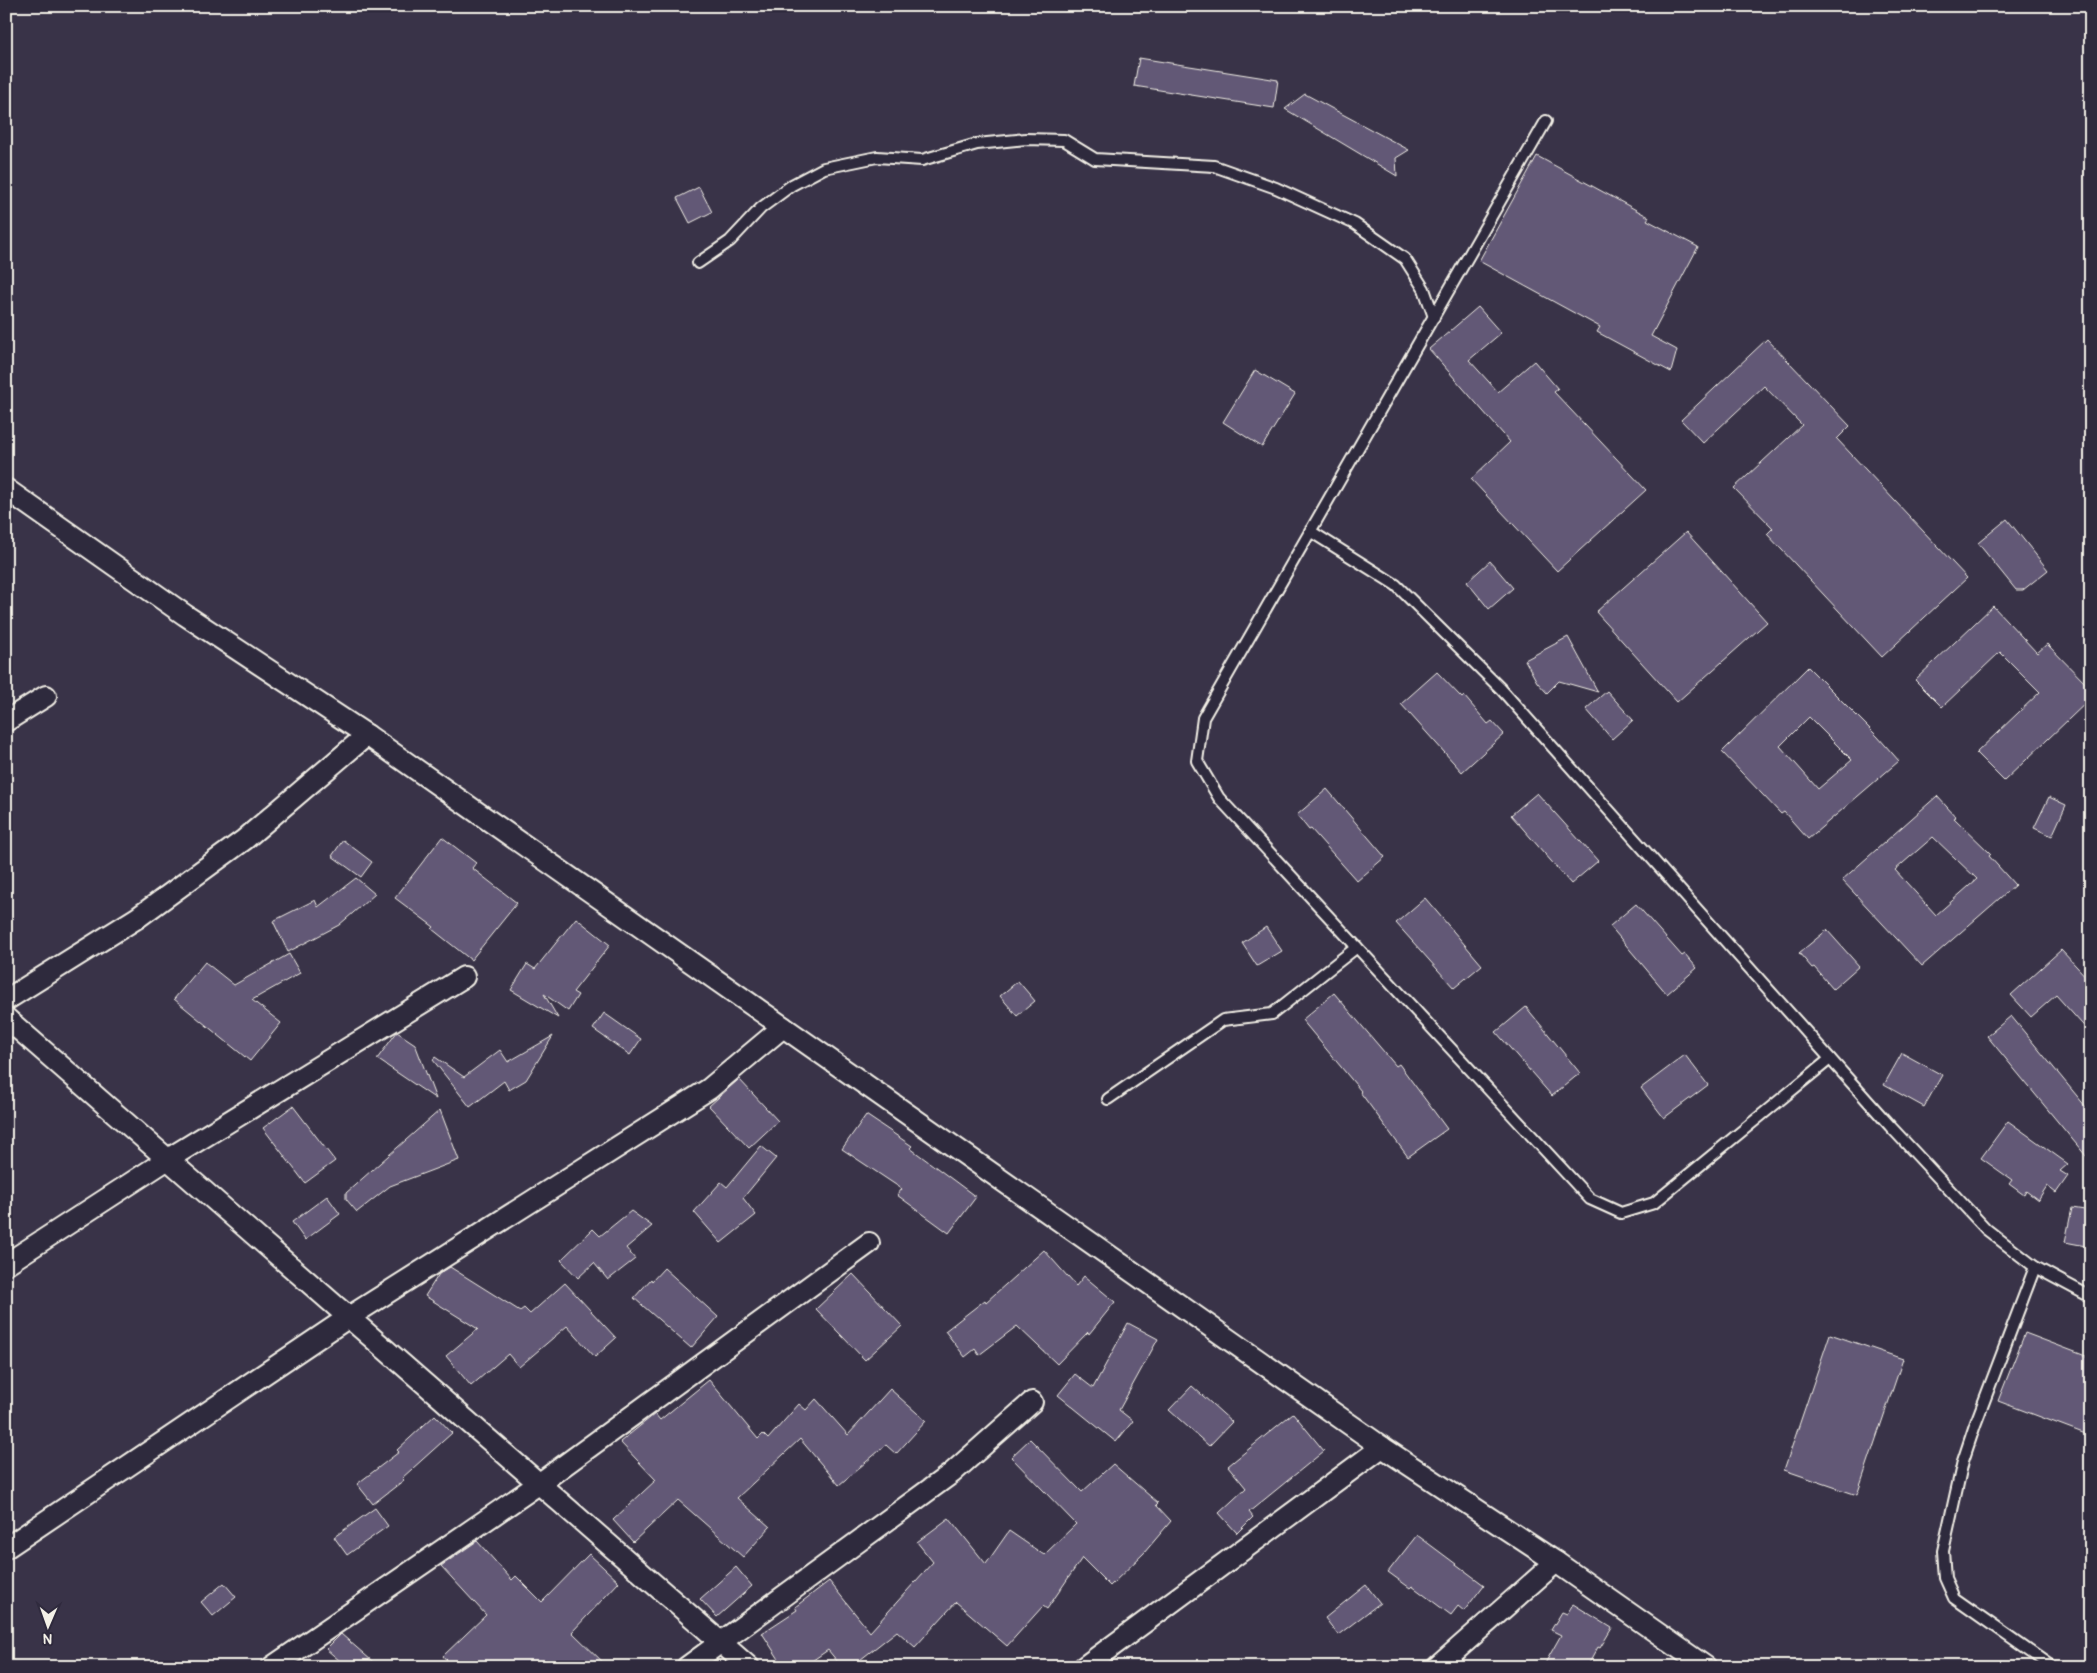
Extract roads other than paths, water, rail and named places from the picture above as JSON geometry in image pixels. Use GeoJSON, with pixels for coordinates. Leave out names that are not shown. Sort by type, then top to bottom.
{"type":"FeatureCollection","features":[{"type":"Feature","properties":{"kind":"street"},"geometry":{"type":"LineString","coordinates":[[8,493],[185,615],[367,735],[1382,1447],[1556,1562],[1706,1667]]}},
{"type":"Feature","properties":{"kind":"street"},"geometry":{"type":"LineString","coordinates":[[6,721],[46,696]]}},
{"type":"Feature","properties":{"kind":"street"},"geometry":{"type":"LineString","coordinates":[[6,1000],[137,918],[236,846],[367,735]]}},
{"type":"Feature","properties":{"kind":"street"},"geometry":{"type":"LineString","coordinates":[[6,1264],[168,1159],[464,977]]}},
{"type":"Feature","properties":{"kind":"street"},"geometry":{"type":"LineString","coordinates":[[6,1018],[749,1667]]}},
{"type":"Feature","properties":{"kind":"street"},"geometry":{"type":"LineString","coordinates":[[6,1548],[349,1317],[709,1089],[783,1027]]}},
{"type":"Feature","properties":{"kind":"street"},"geometry":{"type":"LineString","coordinates":[[272,1667],[540,1484],[869,1243]]}},
{"type":"Feature","properties":{"kind":"street"},"geometry":{"type":"LineString","coordinates":[[688,1667],[952,1472],[1032,1402]]}},
{"type":"Feature","properties":{"kind":"street"},"geometry":{"type":"LineString","coordinates":[[1084,1667],[1382,1447]]}},
{"type":"Feature","properties":{"kind":"street"},"geometry":{"type":"LineString","coordinates":[[1438,1667],[1556,1562]]}},
{"type":"Feature","properties":{"kind":"lane"},"geometry":{"type":"LineString","coordinates":[[1546,121],[1203,718],[1197,761],[1219,798],[1590,1199],[1621,1213],[1654,1204],[1830,1058]]}},
{"type":"Feature","properties":{"kind":"lane"},"geometry":{"type":"LineString","coordinates":[[698,263],[730,241],[760,208],[792,185],[824,168],[877,157],[922,160],[977,144],[1026,139],[1064,140],[1095,159],[1214,166],[1276,188],[1354,224],[1405,259],[1424,289],[1434,317]]}},
{"type":"Feature","properties":{"kind":"lane"},"geometry":{"type":"LineString","coordinates":[[1310,531],[1396,585],[1501,689],[1830,1058],[1986,1229],[2035,1267],[2091,1297]]}},
{"type":"Feature","properties":{"kind":"lane"},"geometry":{"type":"LineString","coordinates":[[1108,1099],[1223,1020],[1272,1014],[1357,947]]}},
{"type":"Feature","properties":{"kind":"lane"},"geometry":{"type":"LineString","coordinates":[[2035,1267],[1963,1461],[1943,1551],[1946,1578],[1954,1598],[2052,1667]]}}]}
